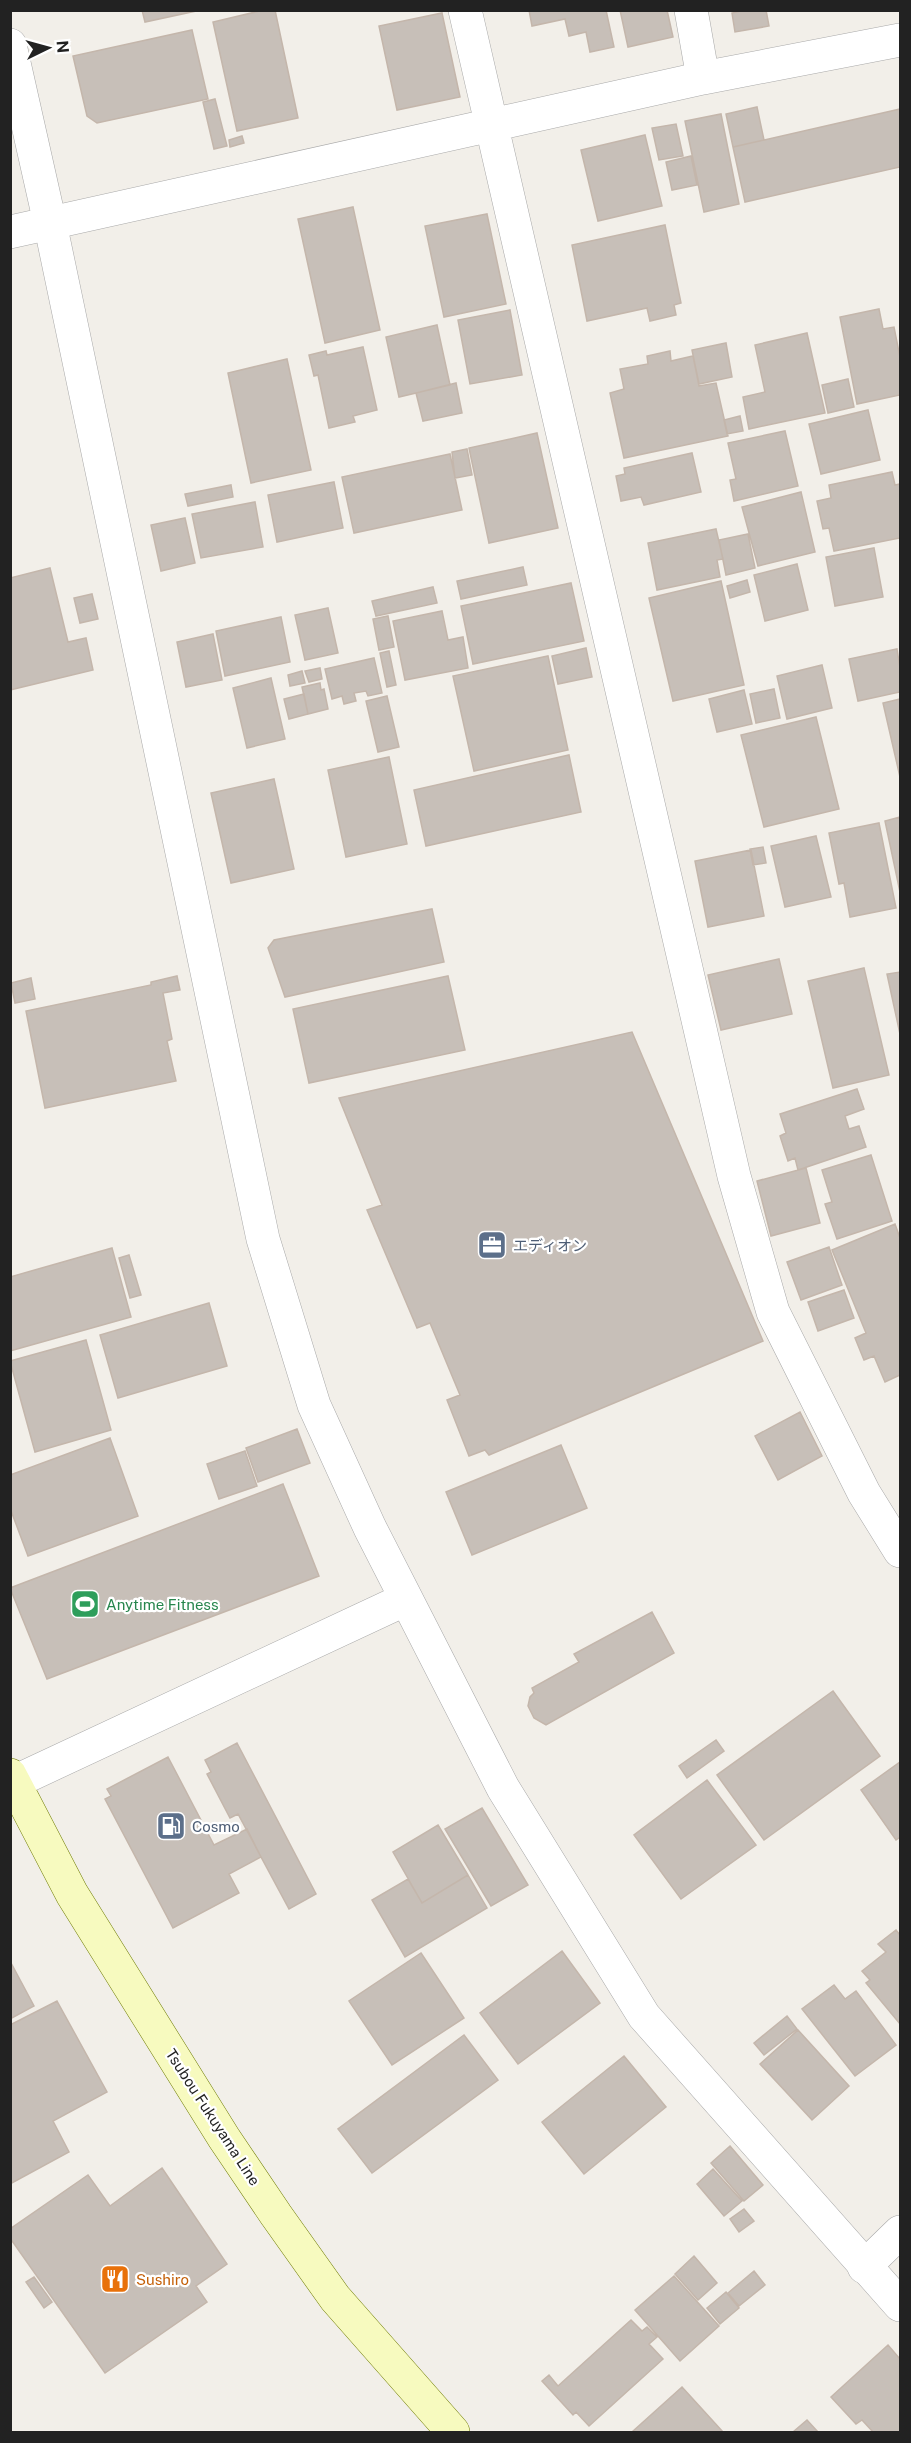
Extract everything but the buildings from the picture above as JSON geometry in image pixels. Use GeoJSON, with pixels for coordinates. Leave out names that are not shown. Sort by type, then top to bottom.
{"type":"FeatureCollection","features":[{"type":"Feature","properties":{"kind":"main road","name":"Tsubou Fukuyama Line"},"geometry":{"type":"LineString","coordinates":[[12,1780],[72,1894],[224,2138],[276,2215],[335,2298],[453,2433]]}},
{"type":"Feature","properties":{"kind":"street"},"geometry":{"type":"LineString","coordinates":[[465,10],[734,1176],[773,1312],[864,1493],[900,1551]]}},
{"type":"Feature","properties":{"kind":"street"},"geometry":{"type":"LineString","coordinates":[[691,10],[703,78]]}},
{"type":"Feature","properties":{"kind":"street"},"geometry":{"type":"LineString","coordinates":[[10,232],[703,78],[900,40]]}},
{"type":"Feature","properties":{"kind":"street"},"geometry":{"type":"LineString","coordinates":[[10,45],[50,223],[263,1239],[314,1405],[370,1528],[502,1788],[644,2016],[900,2305]]}},
{"type":"Feature","properties":{"kind":"street"},"geometry":{"type":"LineString","coordinates":[[12,1780],[406,1599]]}},
{"type":"Feature","properties":{"kind":"street"},"geometry":{"type":"LineString","coordinates":[[864,2266],[900,2232]]}},
{"type":"Feature","properties":{"kind":"place","name":"エディオン"},"geometry":{"type":"Point","coordinates":[492,1245]}},
{"type":"Feature","properties":{"kind":"place","name":"Anytime Fitness"},"geometry":{"type":"Point","coordinates":[85,1604]}},
{"type":"Feature","properties":{"kind":"place","name":"Cosmo"},"geometry":{"type":"Point","coordinates":[171,1826]}},
{"type":"Feature","properties":{"kind":"place","name":"Sushiro"},"geometry":{"type":"Point","coordinates":[115,2279]}}]}
